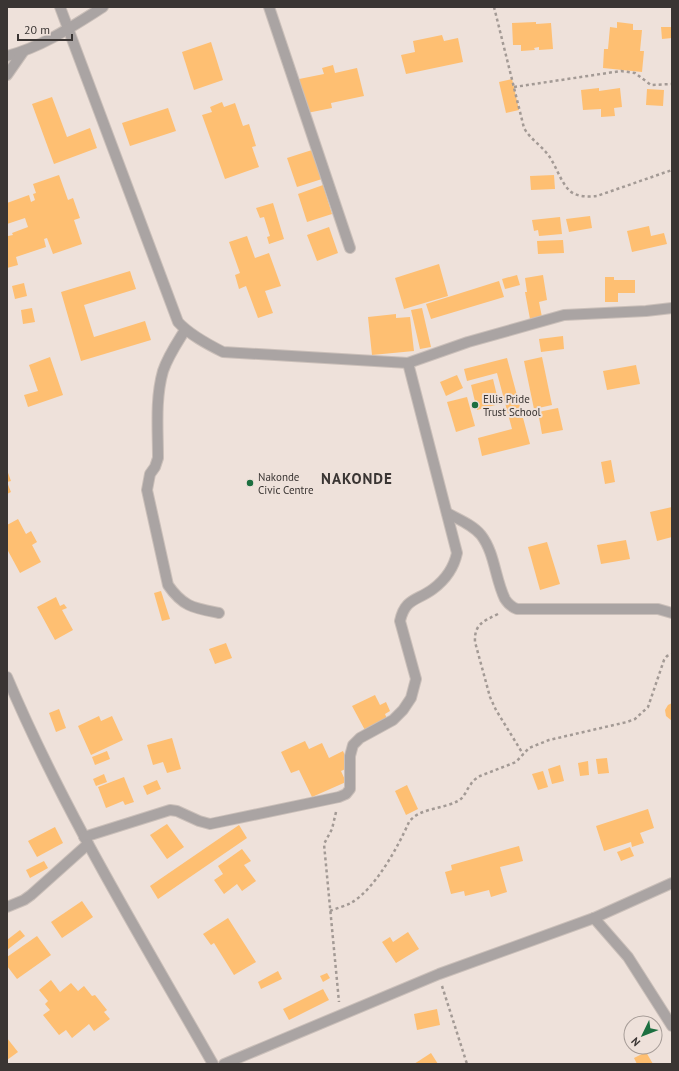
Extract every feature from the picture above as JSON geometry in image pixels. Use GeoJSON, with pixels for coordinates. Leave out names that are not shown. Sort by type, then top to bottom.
{"type":"FeatureCollection","features":[{"type":"Feature","properties":{"kind":"street"},"geometry":{"type":"LineString","coordinates":[[60,7],[178,322],[185,330],[223,352],[408,363],[468,342],[564,315],[646,311],[672,308]]}},
{"type":"Feature","properties":{"kind":"street"},"geometry":{"type":"LineString","coordinates":[[7,56],[23,52],[67,29],[103,7]]}},
{"type":"Feature","properties":{"kind":"street"},"geometry":{"type":"LineString","coordinates":[[269,7],[350,248]]}},
{"type":"Feature","properties":{"kind":"street"},"geometry":{"type":"LineString","coordinates":[[7,75],[23,52]]}},
{"type":"Feature","properties":{"kind":"street"},"geometry":{"type":"LineString","coordinates":[[185,330],[163,372],[158,404],[158,458],[155,467],[150,474],[147,490],[168,585],[186,604],[193,608],[219,613]]}},
{"type":"Feature","properties":{"kind":"street"},"geometry":{"type":"LineString","coordinates":[[7,908],[31,895],[86,841],[170,810],[177,811],[199,822],[210,824],[339,797],[346,794],[350,788],[350,756],[353,745],[360,738],[393,720],[403,710],[411,698],[416,679],[400,621],[402,612],[411,600],[433,590],[447,576],[455,562],[457,553],[408,363]]}},
{"type":"Feature","properties":{"kind":"street"},"geometry":{"type":"LineString","coordinates":[[447,513],[474,529],[481,536],[489,551],[505,600],[517,609],[658,609],[672,613]]}},
{"type":"Feature","properties":{"kind":"street"},"geometry":{"type":"LineString","coordinates":[[7,677],[86,841],[214,1064]]}},
{"type":"Feature","properties":{"kind":"street"},"geometry":{"type":"LineString","coordinates":[[224,1064],[438,974],[594,918],[672,883]]}},
{"type":"Feature","properties":{"kind":"street"},"geometry":{"type":"LineString","coordinates":[[594,918],[628,957],[672,1026]]}},
{"type":"Feature","properties":{"kind":"path"},"geometry":{"type":"LineString","coordinates":[[494,7],[526,132],[548,154],[568,190],[586,197],[597,196],[672,170]]}},
{"type":"Feature","properties":{"kind":"path"},"geometry":{"type":"LineString","coordinates":[[514,87],[626,71],[635,73],[651,85],[672,84]]}},
{"type":"Feature","properties":{"kind":"path"},"geometry":{"type":"LineString","coordinates":[[512,606],[482,623],[474,634],[490,697],[522,754]]}},
{"type":"Feature","properties":{"kind":"path"},"geometry":{"type":"LineString","coordinates":[[330,911],[351,903],[371,885],[381,872],[409,822],[414,816],[457,802],[464,796],[471,783],[476,779],[516,762],[529,748],[548,740],[635,719],[648,707],[664,660],[667,656],[672,654]]}},
{"type":"Feature","properties":{"kind":"path"},"geometry":{"type":"LineString","coordinates":[[339,797],[332,829],[324,844],[340,1014]]}},
{"type":"Feature","properties":{"kind":"path"},"geometry":{"type":"LineString","coordinates":[[438,974],[467,1064]]}},
{"type":"Feature","properties":{"kind":"building"},"geometry":{"type":"Polygon","coordinates":[[[536,22],[536,24],[551,23],[553,49],[539,50],[539,47],[534,48],[535,50],[521,51],[521,45],[513,45],[512,23],[536,22]]]}},
{"type":"Feature","properties":{"kind":"building"},"geometry":{"type":"Polygon","coordinates":[[[617,22],[633,24],[633,30],[642,30],[640,51],[644,51],[642,72],[603,68],[604,49],[608,49],[610,27],[617,28],[617,22]]]}},
{"type":"Feature","properties":{"kind":"building"},"geometry":{"type":"Polygon","coordinates":[[[661,27],[672,27],[672,38],[662,39],[661,27]]]}},
{"type":"Feature","properties":{"kind":"building"},"geometry":{"type":"Polygon","coordinates":[[[442,35],[444,41],[458,38],[463,62],[406,74],[401,55],[415,52],[413,41],[442,35]]]}},
{"type":"Feature","properties":{"kind":"building"},"geometry":{"type":"Polygon","coordinates":[[[211,42],[223,80],[194,90],[182,52],[211,42]]]}},
{"type":"Feature","properties":{"kind":"building"},"geometry":{"type":"Polygon","coordinates":[[[333,65],[335,73],[357,68],[364,96],[331,103],[332,108],[307,113],[299,79],[324,74],[322,68],[333,65]]]}},
{"type":"Feature","properties":{"kind":"building"},"geometry":{"type":"Polygon","coordinates":[[[512,79],[519,110],[506,113],[499,82],[512,79]]]}},
{"type":"Feature","properties":{"kind":"building"},"geometry":{"type":"Polygon","coordinates":[[[599,88],[599,91],[620,88],[622,107],[614,108],[615,116],[601,117],[601,109],[583,110],[581,90],[599,88]]]}},
{"type":"Feature","properties":{"kind":"building"},"geometry":{"type":"Polygon","coordinates":[[[647,89],[664,90],[663,106],[646,105],[647,89]]]}},
{"type":"Feature","properties":{"kind":"building"},"geometry":{"type":"Polygon","coordinates":[[[52,97],[67,137],[90,128],[97,148],[54,164],[32,104],[52,97]]]}},
{"type":"Feature","properties":{"kind":"building"},"geometry":{"type":"Polygon","coordinates":[[[222,102],[224,107],[235,103],[243,126],[249,124],[256,146],[252,147],[259,167],[225,179],[202,115],[212,112],[210,107],[222,102]]]}},
{"type":"Feature","properties":{"kind":"building"},"geometry":{"type":"Polygon","coordinates":[[[168,108],[176,131],[130,146],[122,123],[168,108]]]}},
{"type":"Feature","properties":{"kind":"building"},"geometry":{"type":"Polygon","coordinates":[[[312,150],[322,179],[297,187],[287,158],[312,150]]]}},
{"type":"Feature","properties":{"kind":"building"},"geometry":{"type":"Polygon","coordinates":[[[59,175],[68,200],[73,198],[80,218],[74,220],[82,244],[53,254],[47,238],[44,239],[46,247],[16,257],[18,265],[7,268],[7,233],[8,236],[13,235],[12,233],[28,227],[25,218],[7,224],[7,203],[29,195],[31,202],[35,200],[33,194],[36,193],[33,184],[59,175]]]}},
{"type":"Feature","properties":{"kind":"building"},"geometry":{"type":"Polygon","coordinates":[[[554,175],[555,189],[531,190],[530,176],[554,175]]]}},
{"type":"Feature","properties":{"kind":"building"},"geometry":{"type":"Polygon","coordinates":[[[323,185],[332,214],[307,222],[298,194],[323,185]]]}},
{"type":"Feature","properties":{"kind":"building"},"geometry":{"type":"Polygon","coordinates":[[[273,203],[284,239],[269,244],[267,237],[270,236],[264,217],[260,218],[256,208],[273,203]]]}},
{"type":"Feature","properties":{"kind":"building"},"geometry":{"type":"Polygon","coordinates":[[[590,216],[592,228],[569,232],[566,219],[590,216]]]}},
{"type":"Feature","properties":{"kind":"building"},"geometry":{"type":"Polygon","coordinates":[[[560,217],[562,234],[539,236],[538,230],[534,231],[532,220],[560,217]]]}},
{"type":"Feature","properties":{"kind":"building"},"geometry":{"type":"Polygon","coordinates":[[[649,226],[651,236],[664,233],[667,244],[632,252],[627,231],[649,226]]]}},
{"type":"Feature","properties":{"kind":"building"},"geometry":{"type":"Polygon","coordinates":[[[329,227],[338,253],[317,261],[307,235],[329,227]]]}},
{"type":"Feature","properties":{"kind":"building"},"geometry":{"type":"Polygon","coordinates":[[[247,236],[255,258],[269,253],[281,286],[265,291],[273,313],[258,318],[246,286],[239,289],[235,275],[240,273],[229,242],[247,236]]]}},
{"type":"Feature","properties":{"kind":"building"},"geometry":{"type":"Polygon","coordinates":[[[563,240],[564,253],[538,254],[537,241],[563,240]]]}},
{"type":"Feature","properties":{"kind":"building"},"geometry":{"type":"Polygon","coordinates":[[[439,264],[448,296],[404,309],[395,278],[439,264]]]}},
{"type":"Feature","properties":{"kind":"building"},"geometry":{"type":"Polygon","coordinates":[[[130,271],[136,289],[84,305],[94,337],[145,321],[151,340],[81,361],[61,292],[130,271]]]}},
{"type":"Feature","properties":{"kind":"building"},"geometry":{"type":"Polygon","coordinates":[[[517,275],[520,285],[505,289],[502,279],[517,275]]]}},
{"type":"Feature","properties":{"kind":"building"},"geometry":{"type":"Polygon","coordinates":[[[543,275],[547,300],[539,302],[542,317],[530,319],[525,292],[527,292],[525,278],[543,275]]]}},
{"type":"Feature","properties":{"kind":"building"},"geometry":{"type":"Polygon","coordinates":[[[605,277],[614,277],[614,280],[635,280],[635,293],[618,293],[618,302],[605,302],[605,277]]]}},
{"type":"Feature","properties":{"kind":"building"},"geometry":{"type":"Polygon","coordinates":[[[499,281],[504,297],[431,319],[426,304],[499,281]]]}},
{"type":"Feature","properties":{"kind":"building"},"geometry":{"type":"Polygon","coordinates":[[[24,283],[27,296],[15,299],[12,286],[24,283]]]}},
{"type":"Feature","properties":{"kind":"building"},"geometry":{"type":"Polygon","coordinates":[[[32,308],[35,322],[23,324],[21,310],[32,308]]]}},
{"type":"Feature","properties":{"kind":"building"},"geometry":{"type":"Polygon","coordinates":[[[422,308],[431,347],[420,349],[411,310],[422,308]]]}},
{"type":"Feature","properties":{"kind":"building"},"geometry":{"type":"Polygon","coordinates":[[[396,314],[396,318],[410,317],[414,351],[372,355],[368,317],[396,314]]]}},
{"type":"Feature","properties":{"kind":"building"},"geometry":{"type":"Polygon","coordinates":[[[563,336],[564,349],[541,352],[539,339],[563,336]]]}},
{"type":"Feature","properties":{"kind":"building"},"geometry":{"type":"Polygon","coordinates":[[[50,357],[63,395],[28,407],[24,395],[38,391],[29,365],[50,357]]]}},
{"type":"Feature","properties":{"kind":"building"},"geometry":{"type":"Polygon","coordinates":[[[542,357],[552,405],[534,409],[524,361],[542,357]]]}},
{"type":"Feature","properties":{"kind":"building"},"geometry":{"type":"Polygon","coordinates":[[[507,358],[530,444],[482,456],[478,438],[512,429],[497,373],[467,381],[464,369],[507,358]]]}},
{"type":"Feature","properties":{"kind":"building"},"geometry":{"type":"Polygon","coordinates":[[[636,365],[640,384],[607,390],[603,371],[636,365]]]}},
{"type":"Feature","properties":{"kind":"building"},"geometry":{"type":"Polygon","coordinates":[[[457,375],[463,388],[446,396],[440,382],[457,375]]]}},
{"type":"Feature","properties":{"kind":"building"},"geometry":{"type":"Polygon","coordinates":[[[493,379],[499,404],[477,410],[471,385],[493,379]]]}},
{"type":"Feature","properties":{"kind":"building"},"geometry":{"type":"Polygon","coordinates":[[[467,397],[475,426],[456,432],[447,402],[467,397]]]}},
{"type":"Feature","properties":{"kind":"building"},"geometry":{"type":"Polygon","coordinates":[[[558,408],[563,430],[542,434],[538,412],[558,408]]]}},
{"type":"Feature","properties":{"kind":"building"},"geometry":{"type":"Polygon","coordinates":[[[611,460],[615,482],[605,484],[601,462],[611,460]]]}},
{"type":"Feature","properties":{"kind":"building"},"geometry":{"type":"Polygon","coordinates":[[[7,470],[11,481],[7,482],[7,470]]]}},
{"type":"Feature","properties":{"kind":"building"},"geometry":{"type":"Polygon","coordinates":[[[7,482],[11,492],[7,494],[7,482]]]}},
{"type":"Feature","properties":{"kind":"building"},"geometry":{"type":"Polygon","coordinates":[[[672,507],[672,537],[657,541],[650,512],[672,507]]]}},
{"type":"Feature","properties":{"kind":"building"},"geometry":{"type":"Polygon","coordinates":[[[18,519],[26,534],[31,531],[37,542],[32,545],[41,562],[20,573],[7,549],[7,525],[18,519]]]}},
{"type":"Feature","properties":{"kind":"building"},"geometry":{"type":"Polygon","coordinates":[[[626,540],[630,559],[601,564],[597,545],[626,540]]]}},
{"type":"Feature","properties":{"kind":"building"},"geometry":{"type":"Polygon","coordinates":[[[547,542],[560,584],[540,590],[528,547],[547,542]]]}},
{"type":"Feature","properties":{"kind":"building"},"geometry":{"type":"Polygon","coordinates":[[[161,591],[170,619],[162,621],[154,593],[161,591]]]}},
{"type":"Feature","properties":{"kind":"building"},"geometry":{"type":"Polygon","coordinates":[[[56,597],[60,606],[64,604],[67,608],[62,610],[73,630],[55,640],[37,607],[56,597]]]}},
{"type":"Feature","properties":{"kind":"building"},"geometry":{"type":"Polygon","coordinates":[[[226,643],[232,658],[215,664],[209,649],[226,643]]]}},
{"type":"Feature","properties":{"kind":"building"},"geometry":{"type":"Polygon","coordinates":[[[375,695],[380,705],[386,702],[390,711],[385,714],[388,721],[366,732],[352,706],[375,695]]]}},
{"type":"Feature","properties":{"kind":"building"},"geometry":{"type":"Polygon","coordinates":[[[672,703],[672,721],[666,716],[665,710],[668,705],[672,703]]]}},
{"type":"Feature","properties":{"kind":"building"},"geometry":{"type":"Polygon","coordinates":[[[59,709],[66,728],[56,732],[49,713],[59,709]]]}},
{"type":"Feature","properties":{"kind":"building"},"geometry":{"type":"Polygon","coordinates":[[[99,716],[101,721],[112,716],[123,740],[91,755],[78,726],[99,716]]]}},
{"type":"Feature","properties":{"kind":"building"},"geometry":{"type":"Polygon","coordinates":[[[172,738],[181,769],[167,773],[163,762],[153,765],[147,745],[172,738]]]}},
{"type":"Feature","properties":{"kind":"building"},"geometry":{"type":"Polygon","coordinates":[[[305,741],[309,749],[322,743],[329,758],[343,751],[350,767],[341,771],[346,782],[312,797],[299,770],[291,773],[281,752],[305,741]]]}},
{"type":"Feature","properties":{"kind":"building"},"geometry":{"type":"Polygon","coordinates":[[[107,751],[110,759],[95,765],[92,757],[107,751]]]}},
{"type":"Feature","properties":{"kind":"building"},"geometry":{"type":"Polygon","coordinates":[[[607,758],[609,773],[598,774],[596,759],[607,758]]]}},
{"type":"Feature","properties":{"kind":"building"},"geometry":{"type":"Polygon","coordinates":[[[588,761],[589,775],[580,776],[578,763],[588,761]]]}},
{"type":"Feature","properties":{"kind":"building"},"geometry":{"type":"Polygon","coordinates":[[[560,765],[564,781],[552,784],[548,769],[560,765]]]}},
{"type":"Feature","properties":{"kind":"building"},"geometry":{"type":"Polygon","coordinates":[[[543,771],[548,787],[538,790],[532,774],[543,771]]]}},
{"type":"Feature","properties":{"kind":"building"},"geometry":{"type":"Polygon","coordinates":[[[104,774],[107,782],[96,786],[93,779],[104,774]]]}},
{"type":"Feature","properties":{"kind":"building"},"geometry":{"type":"Polygon","coordinates":[[[124,777],[134,802],[125,805],[123,801],[106,808],[98,787],[124,777]]]}},
{"type":"Feature","properties":{"kind":"building"},"geometry":{"type":"Polygon","coordinates":[[[157,780],[161,789],[147,795],[143,786],[157,780]]]}},
{"type":"Feature","properties":{"kind":"building"},"geometry":{"type":"Polygon","coordinates":[[[407,785],[418,809],[406,815],[395,791],[407,785]]]}},
{"type":"Feature","properties":{"kind":"building"},"geometry":{"type":"Polygon","coordinates":[[[648,809],[654,828],[640,833],[644,843],[632,847],[631,842],[604,851],[596,826],[648,809]]]}},
{"type":"Feature","properties":{"kind":"building"},"geometry":{"type":"Polygon","coordinates":[[[167,824],[184,847],[167,859],[150,835],[167,824]]]}},
{"type":"Feature","properties":{"kind":"building"},"geometry":{"type":"Polygon","coordinates":[[[239,825],[247,838],[158,899],[150,886],[239,825]]]}},
{"type":"Feature","properties":{"kind":"building"},"geometry":{"type":"Polygon","coordinates":[[[55,827],[63,843],[37,857],[28,841],[55,827]]]}},
{"type":"Feature","properties":{"kind":"building"},"geometry":{"type":"Polygon","coordinates":[[[519,846],[523,861],[500,867],[507,892],[491,897],[489,890],[465,896],[464,891],[451,894],[445,872],[452,870],[451,865],[519,846]]]}},
{"type":"Feature","properties":{"kind":"building"},"geometry":{"type":"Polygon","coordinates":[[[630,847],[634,856],[621,861],[617,852],[630,847]]]}},
{"type":"Feature","properties":{"kind":"building"},"geometry":{"type":"Polygon","coordinates":[[[242,849],[251,861],[244,865],[256,881],[242,891],[237,884],[224,894],[214,880],[223,874],[218,866],[242,849]]]}},
{"type":"Feature","properties":{"kind":"building"},"geometry":{"type":"Polygon","coordinates":[[[44,861],[48,868],[30,878],[26,870],[44,861]]]}},
{"type":"Feature","properties":{"kind":"building"},"geometry":{"type":"Polygon","coordinates":[[[82,901],[93,917],[62,938],[51,922],[82,901]]]}},
{"type":"Feature","properties":{"kind":"building"},"geometry":{"type":"Polygon","coordinates":[[[228,918],[256,962],[234,975],[214,943],[211,945],[203,934],[228,918]]]}},
{"type":"Feature","properties":{"kind":"building"},"geometry":{"type":"Polygon","coordinates":[[[20,930],[25,936],[7,950],[7,940],[20,930]]]}},
{"type":"Feature","properties":{"kind":"building"},"geometry":{"type":"Polygon","coordinates":[[[408,932],[419,949],[396,963],[382,942],[390,937],[393,942],[408,932]]]}},
{"type":"Feature","properties":{"kind":"building"},"geometry":{"type":"Polygon","coordinates":[[[37,936],[51,955],[17,979],[7,966],[7,957],[37,936]]]}},
{"type":"Feature","properties":{"kind":"building"},"geometry":{"type":"Polygon","coordinates":[[[278,971],[282,979],[261,989],[258,982],[278,971]]]}},
{"type":"Feature","properties":{"kind":"building"},"geometry":{"type":"Polygon","coordinates":[[[327,973],[330,978],[323,982],[320,976],[327,973]]]}},
{"type":"Feature","properties":{"kind":"building"},"geometry":{"type":"Polygon","coordinates":[[[51,980],[60,992],[71,983],[78,991],[84,986],[92,996],[95,995],[107,1010],[104,1012],[110,1019],[94,1031],[89,1024],[72,1038],[66,1030],[59,1035],[43,1015],[50,1010],[45,1004],[48,1001],[39,990],[51,980]]]}},
{"type":"Feature","properties":{"kind":"building"},"geometry":{"type":"Polygon","coordinates":[[[323,989],[329,1000],[289,1020],[283,1009],[323,989]]]}},
{"type":"Feature","properties":{"kind":"building"},"geometry":{"type":"Polygon","coordinates":[[[437,1009],[440,1025],[417,1030],[414,1014],[437,1009]]]}},
{"type":"Feature","properties":{"kind":"building"},"geometry":{"type":"Polygon","coordinates":[[[7,1038],[18,1052],[7,1060],[7,1038]]]}},
{"type":"Feature","properties":{"kind":"building"},"geometry":{"type":"Polygon","coordinates":[[[431,1053],[438,1064],[414,1064],[431,1053]]]}},
{"type":"Feature","properties":{"kind":"building"},"geometry":{"type":"Polygon","coordinates":[[[640,1055],[648,1055],[653,1064],[637,1064],[634,1058],[640,1055]]]}},
{"type":"Feature","properties":{"kind":"place","name":"Ellis Pride Trust School"},"geometry":{"type":"Point","coordinates":[475,405]}},
{"type":"Feature","properties":{"kind":"place","name":"Nakonde Civic Centre"},"geometry":{"type":"Point","coordinates":[250,483]}},
{"type":"Feature","properties":{"kind":"district","name":"NAKONDE"},"geometry":{"type":"Point","coordinates":[357,478]}}]}
